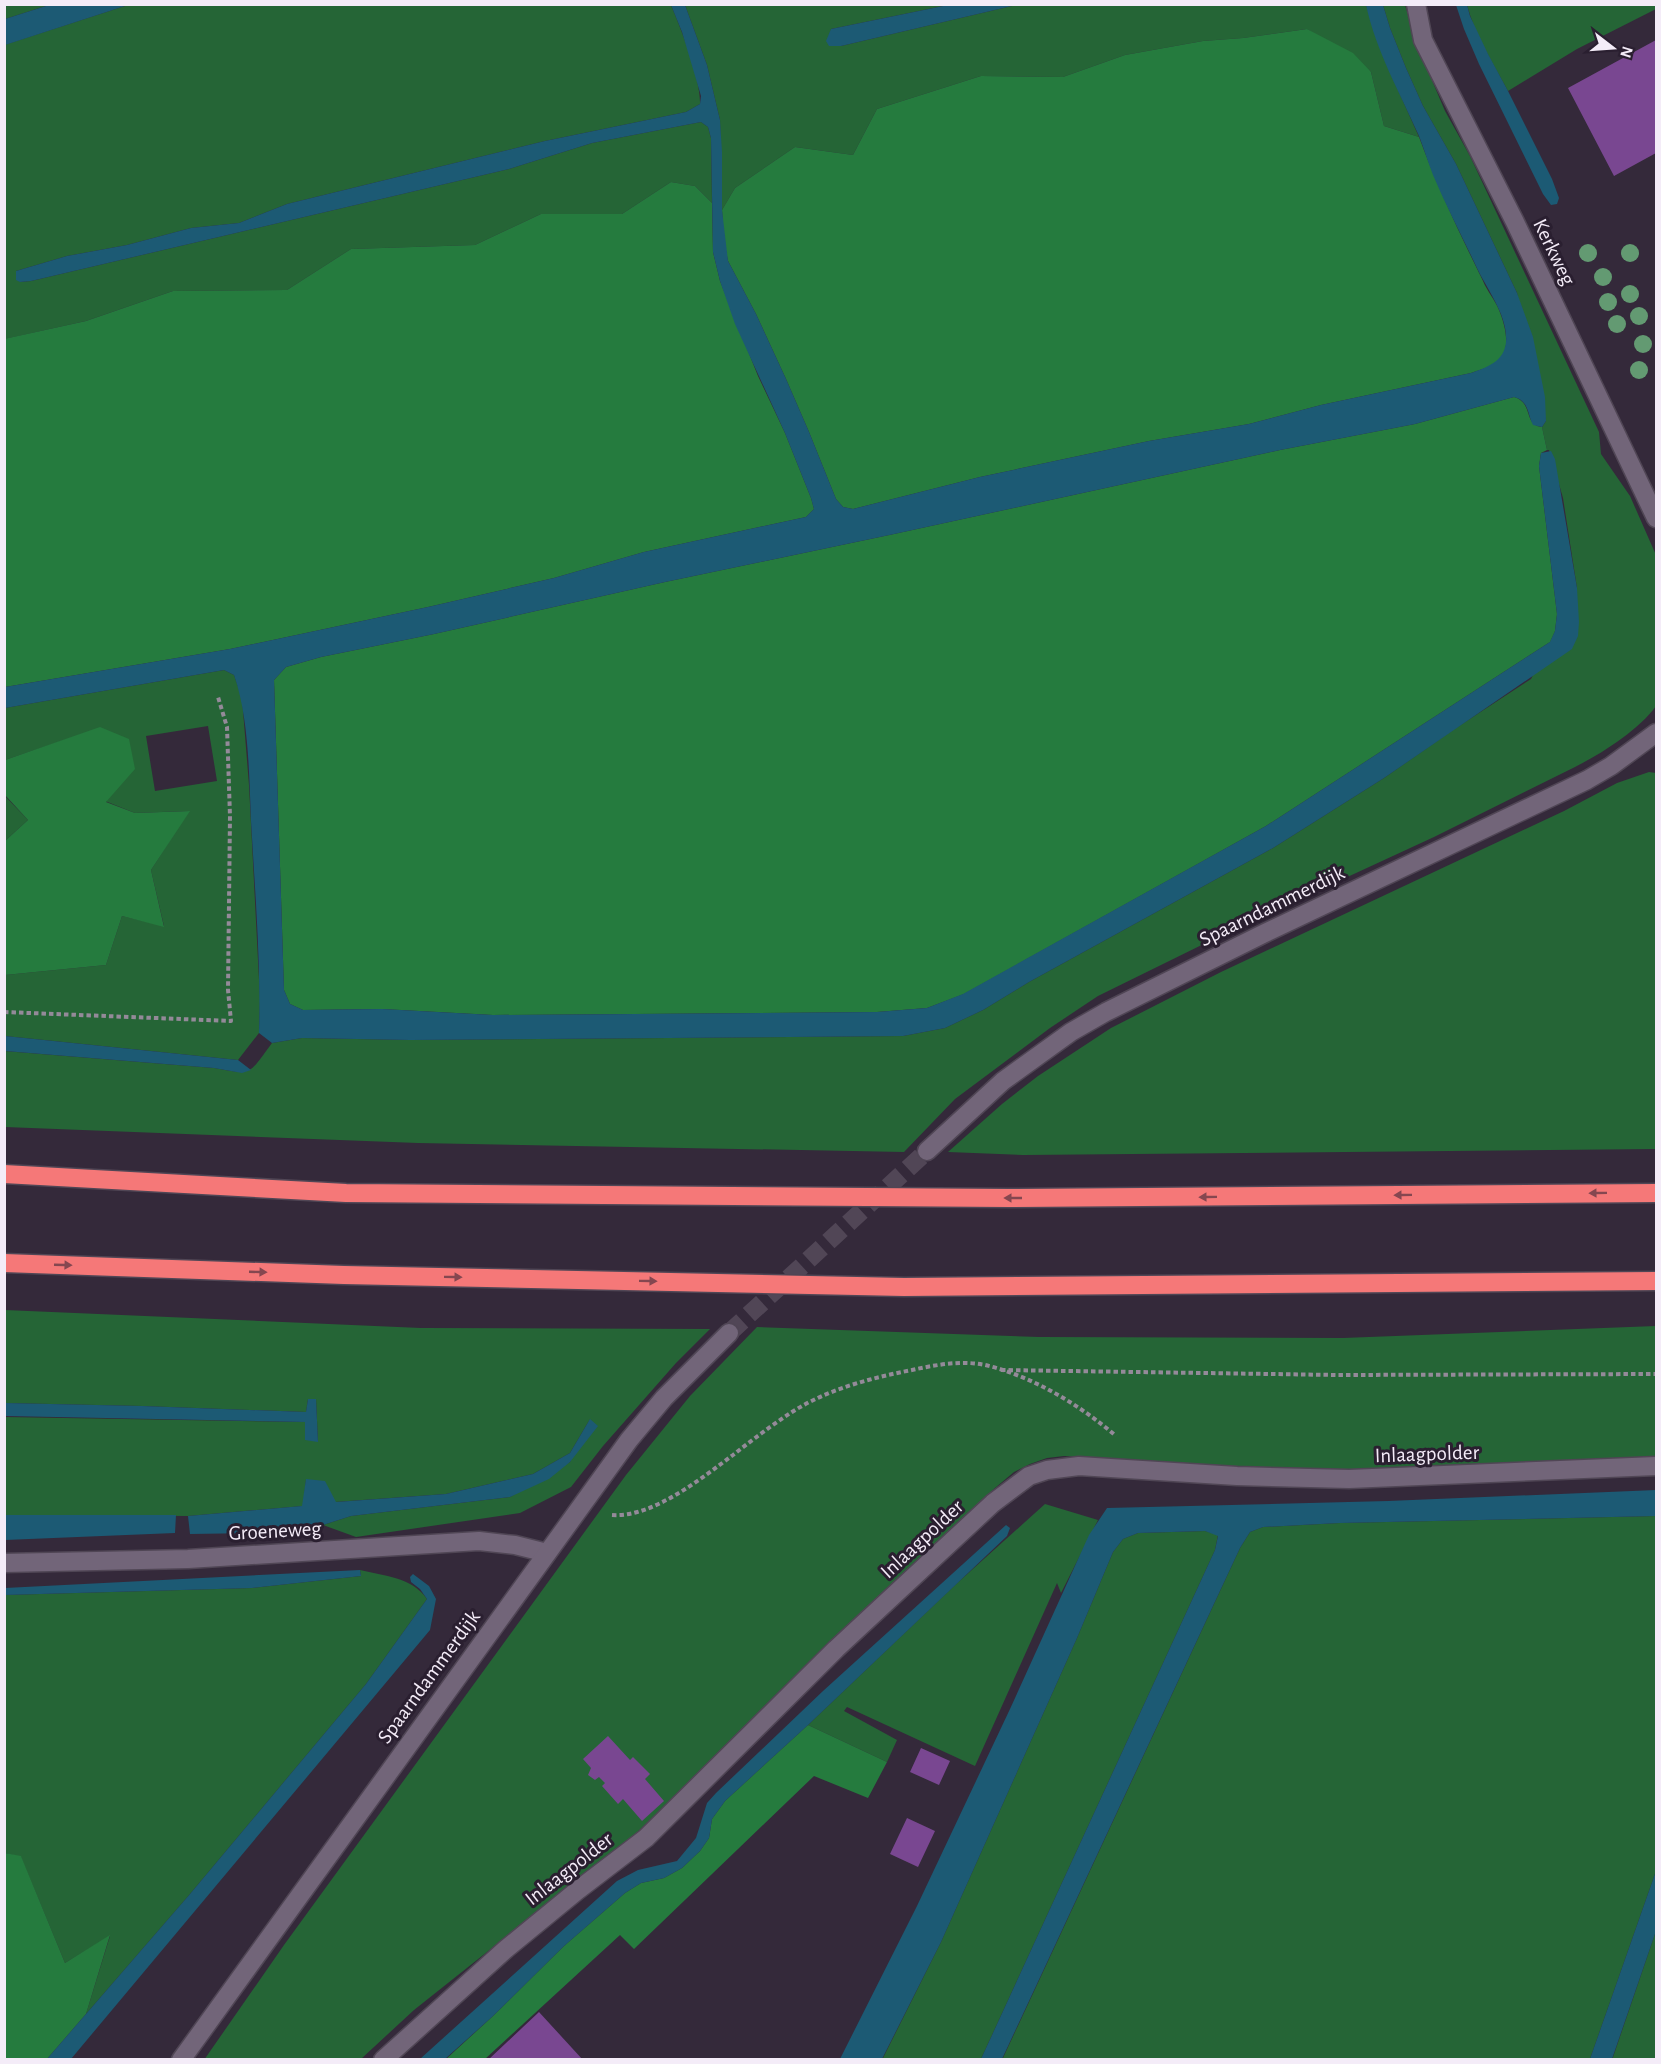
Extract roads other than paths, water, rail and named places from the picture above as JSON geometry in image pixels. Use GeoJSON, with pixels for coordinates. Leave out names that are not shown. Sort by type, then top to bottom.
{"type":"FeatureCollection","features":[{"type":"Feature","properties":{"kind":"highway"},"geometry":{"type":"LineString","coordinates":[[4,1174],[358,1193],[1008,1198],[1656,1193]]}},
{"type":"Feature","properties":{"kind":"highway"},"geometry":{"type":"LineString","coordinates":[[4,1263],[344,1275],[904,1287],[1656,1281]]}},
{"type":"Feature","properties":{"kind":"street","name":"Kerkweg"},"geometry":{"type":"LineString","coordinates":[[1416,4],[1423,40],[1515,222],[1656,518]]}},
{"type":"Feature","properties":{"kind":"street","name":"Spaarndammerdijk"},"geometry":{"type":"LineString","coordinates":[[927,1151],[1004,1081],[1071,1032],[1143,992],[1587,780],[1611,766],[1656,733]]}},
{"type":"Feature","properties":{"kind":"street","name":"Spaarndammerdijk"},"geometry":{"type":"LineString","coordinates":[[181,2060],[629,1440],[664,1398],[729,1333]]}},
{"type":"Feature","properties":{"kind":"street","name":"Inlaagpolder"},"geometry":{"type":"LineString","coordinates":[[382,2060],[506,1949],[646,1838],[836,1649],[993,1503],[1029,1476],[1047,1470],[1079,1466],[1258,1478],[1349,1479],[1656,1466]]}},
{"type":"Feature","properties":{"kind":"street","name":"Groeneweg"},"geometry":{"type":"LineString","coordinates":[[4,1563],[188,1559],[479,1541],[515,1545],[547,1553]]}},
{"type":"Feature","properties":{"kind":"water"},"geometry":{"type":"Polygon","coordinates":[[[49,5],[128,5],[5,45],[5,19],[49,5]]]}},
{"type":"Feature","properties":{"kind":"water"},"geometry":{"type":"Polygon","coordinates":[[[671,5],[685,5],[707,65],[720,120],[722,210],[728,261],[786,379],[836,499],[843,507],[853,509],[980,477],[1149,441],[1249,424],[1321,405],[1471,373],[1494,363],[1505,349],[1504,322],[1438,187],[1419,136],[1382,55],[1366,5],[1383,5],[1390,28],[1423,106],[1456,164],[1517,293],[1533,337],[1545,397],[1546,421],[1542,427],[1533,425],[1525,404],[1514,397],[1415,424],[1280,450],[665,582],[321,657],[286,667],[274,680],[284,990],[290,1004],[303,1010],[382,1009],[493,1015],[877,1012],[927,1008],[963,994],[1266,826],[1550,642],[1555,631],[1557,614],[1539,466],[1541,453],[1551,451],[1555,459],[1577,588],[1578,636],[1572,649],[1384,778],[1273,848],[1029,982],[983,1010],[945,1028],[903,1036],[410,1040],[302,1038],[272,1043],[259,1033],[258,953],[247,747],[243,709],[234,675],[224,670],[5,708],[5,687],[230,649],[428,607],[554,578],[644,552],[806,517],[814,509],[811,498],[785,433],[735,324],[720,281],[713,252],[711,138],[708,127],[701,122],[592,143],[509,169],[31,281],[16,280],[16,271],[67,256],[127,245],[191,228],[239,223],[287,204],[545,141],[686,112],[700,104],[701,96],[682,32],[671,5]]]}},
{"type":"Feature","properties":{"kind":"water"},"geometry":{"type":"Polygon","coordinates":[[[948,5],[1016,5],[841,46],[829,46],[826,41],[831,29],[948,5]]]}},
{"type":"Feature","properties":{"kind":"water"},"geometry":{"type":"Polygon","coordinates":[[[1456,5],[1467,5],[1488,54],[1552,179],[1559,198],[1557,204],[1551,205],[1543,194],[1479,64],[1456,5]]]}},
{"type":"Feature","properties":{"kind":"water"},"geometry":{"type":"Polygon","coordinates":[[[5,1036],[238,1060],[251,1070],[242,1073],[214,1068],[5,1051],[5,1036]]]}},
{"type":"Feature","properties":{"kind":"water"},"geometry":{"type":"Polygon","coordinates":[[[308,1399],[316,1399],[318,1442],[305,1440],[305,1422],[5,1416],[5,1403],[306,1412],[308,1399]]]}},
{"type":"Feature","properties":{"kind":"water"},"geometry":{"type":"Polygon","coordinates":[[[590,1419],[598,1426],[570,1462],[549,1479],[510,1497],[351,1516],[323,1525],[261,1533],[190,1534],[188,1516],[302,1506],[306,1479],[325,1481],[336,1502],[446,1494],[533,1474],[570,1453],[590,1419]]]}},
{"type":"Feature","properties":{"kind":"water"},"geometry":{"type":"Polygon","coordinates":[[[1656,1490],[1656,1516],[1340,1523],[1263,1527],[1250,1532],[1240,1548],[1002,2059],[981,2059],[1215,1550],[1218,1536],[1205,1531],[1138,1533],[1123,1539],[1113,1552],[941,1942],[882,2059],[840,2059],[917,1906],[1089,1535],[1107,1508],[1388,1501],[1656,1490]]]}},
{"type":"Feature","properties":{"kind":"water"},"geometry":{"type":"Polygon","coordinates":[[[4,1515],[176,1515],[175,1533],[5,1540],[4,1515]]]}},
{"type":"Feature","properties":{"kind":"water"},"geometry":{"type":"Polygon","coordinates":[[[1006,1525],[1010,1528],[1007,1536],[725,1801],[712,1819],[709,1838],[700,1851],[682,1868],[664,1878],[641,1883],[625,1893],[564,1946],[493,2016],[445,2059],[420,2059],[617,1881],[638,1870],[677,1861],[696,1838],[707,1803],[716,1793],[823,1691],[1006,1525]]]}},
{"type":"Feature","properties":{"kind":"water"},"geometry":{"type":"Polygon","coordinates":[[[360,1570],[361,1576],[252,1588],[5,1595],[5,1588],[360,1570]]]}},
{"type":"Feature","properties":{"kind":"water"},"geometry":{"type":"Polygon","coordinates":[[[413,1574],[429,1586],[436,1599],[430,1630],[71,2059],[47,2059],[190,1894],[366,1684],[427,1599],[411,1582],[410,1577],[413,1574]]]}},
{"type":"Feature","properties":{"kind":"water"},"geometry":{"type":"Polygon","coordinates":[[[1656,1871],[1656,1931],[1612,2059],[1590,2059],[1656,1871]]]}},
{"type":"Feature","properties":{"kind":"tunnel"},"geometry":{"type":"LineString","coordinates":[[729,1333],[927,1151]]}}]}
